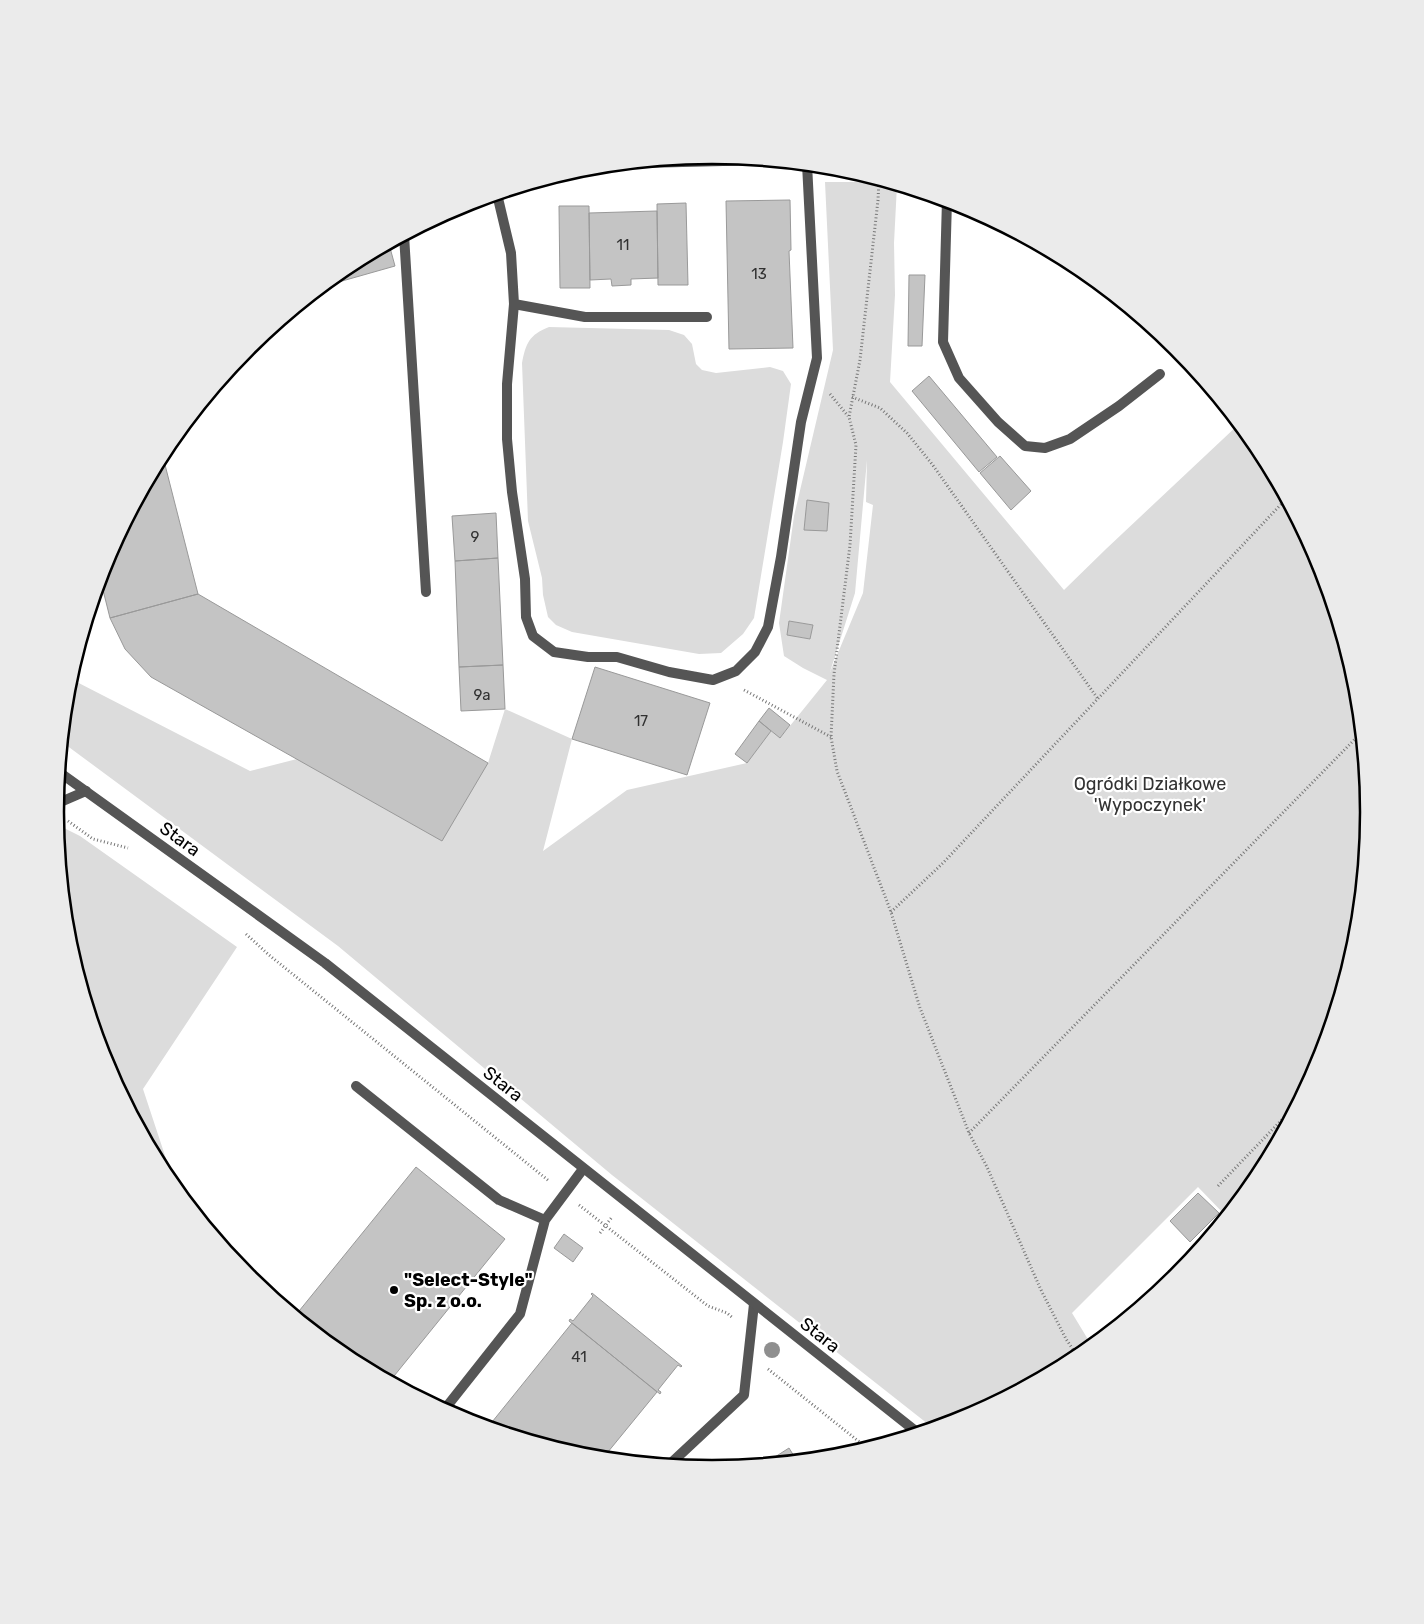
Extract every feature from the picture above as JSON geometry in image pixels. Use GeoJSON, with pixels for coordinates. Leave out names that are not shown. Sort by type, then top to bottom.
{"type":"FeatureCollection","features":[{"type":"Feature","properties":{"kind":"street"},"geometry":{"type":"LineString","coordinates":[[498,200],[511,253],[514,304],[508,384],[507,439],[512,492],[525,578],[526,617],[534,636],[554,652],[588,657],[617,657],[669,672],[713,680],[736,670],[755,652],[768,627],[781,557],[801,422],[817,358],[808,171]]}},
{"type":"Feature","properties":{"kind":"street"},"geometry":{"type":"LineString","coordinates":[[947,208],[943,342],[959,378],[998,422],[1025,446],[1045,448],[1070,439],[1119,406],[1160,374]]}},
{"type":"Feature","properties":{"kind":"street"},"geometry":{"type":"LineString","coordinates":[[404,242],[426,592]]}},
{"type":"Feature","properties":{"kind":"street"},"geometry":{"type":"LineString","coordinates":[[514,304],[585,317],[707,317]]}},
{"type":"Feature","properties":{"kind":"street","name":"Stara"},"geometry":{"type":"LineString","coordinates":[[65,776],[325,963],[912,1428]]}},
{"type":"Feature","properties":{"kind":"street"},"geometry":{"type":"LineString","coordinates":[[64,800],[86,791]]}},
{"type":"Feature","properties":{"kind":"street"},"geometry":{"type":"LineString","coordinates":[[356,1086],[499,1200],[546,1220]]}},
{"type":"Feature","properties":{"kind":"street"},"geometry":{"type":"LineString","coordinates":[[449,1404],[520,1314],[546,1220],[583,1169]]}},
{"type":"Feature","properties":{"kind":"street"},"geometry":{"type":"LineString","coordinates":[[675,1459],[744,1395],[754,1304]]}},
{"type":"Feature","properties":{"kind":"path"},"geometry":{"type":"LineString","coordinates":[[879,186],[860,360],[849,417],[856,445],[850,536],[834,674],[831,737],[837,771],[890,912],[920,1008],[969,1133],[987,1167],[1041,1290],[1073,1350]]}},
{"type":"Feature","properties":{"kind":"path"},"geometry":{"type":"LineString","coordinates":[[852,397],[880,408],[907,433],[926,456],[1098,699]]}},
{"type":"Feature","properties":{"kind":"path"},"geometry":{"type":"LineString","coordinates":[[890,912],[943,863],[1282,504]]}},
{"type":"Feature","properties":{"kind":"path"},"geometry":{"type":"LineString","coordinates":[[713,680],[742,689],[831,737]]}},
{"type":"Feature","properties":{"kind":"path"},"geometry":{"type":"LineString","coordinates":[[969,1133],[1356,737]]}},
{"type":"Feature","properties":{"kind":"path"},"geometry":{"type":"LineString","coordinates":[[67,820],[93,839],[129,848]]}},
{"type":"Feature","properties":{"kind":"path"},"geometry":{"type":"LineString","coordinates":[[245,933],[276,961],[605,1226],[708,1306],[727,1313],[741,1324],[762,1365],[860,1443]]}},
{"type":"Feature","properties":{"kind":"path"},"geometry":{"type":"LineString","coordinates":[[1218,1186],[1282,1120]]}},
{"type":"Feature","properties":{"kind":"path"},"geometry":{"type":"LineString","coordinates":[[600,1233],[616,1213]]}},
{"type":"Feature","properties":{"kind":"green space","name":"Ogródki Działkowe 'Wypoczynek'"},"geometry":{"type":"Polygon","coordinates":[[[825,182],[863,182],[897,191],[894,243],[895,295],[890,382],[1064,590],[1234,428],[1273,488],[1311,564],[1338,644],[1355,727],[1359,770],[1359,854],[1355,897],[1348,938],[1326,1020],[1311,1060],[1293,1099],[1251,1172],[1222,1212],[1198,1187],[1072,1313],[1088,1340],[1036,1373],[999,1393],[927,1423],[612,1175],[338,946],[67,746],[77,682],[250,771],[297,759],[488,763],[505,709],[572,739],[543,851],[627,790],[747,763],[771,731],[781,737],[827,680],[784,656],[779,623],[794,516],[833,350],[825,182]],[[867,460],[855,593],[830,672],[863,593],[873,505],[866,502],[867,460]],[[790,621],[787,635],[810,639],[813,625],[790,621]]]}},
{"type":"Feature","properties":{"kind":"green space"},"geometry":{"type":"Polygon","coordinates":[[[549,327],[669,330],[684,335],[692,344],[696,364],[702,370],[716,373],[770,367],[783,371],[791,384],[754,618],[743,634],[721,653],[699,654],[572,632],[556,625],[548,617],[543,595],[542,578],[528,521],[522,363],[530,340],[537,333],[549,327]]]}},
{"type":"Feature","properties":{"kind":"green space"},"geometry":{"type":"Polygon","coordinates":[[[64,828],[80,836],[237,947],[143,1089],[167,1163],[131,1099],[113,1060],[98,1020],[76,938],[69,897],[64,828]]]}},
{"type":"Feature","properties":{"kind":"building"},"geometry":{"type":"Polygon","coordinates":[[[790,200],[791,250],[789,251],[793,348],[729,349],[726,201],[790,200]]]}},
{"type":"Feature","properties":{"kind":"building"},"geometry":{"type":"Polygon","coordinates":[[[686,203],[688,285],[658,285],[657,204],[686,203]]]}},
{"type":"Feature","properties":{"kind":"building"},"geometry":{"type":"Polygon","coordinates":[[[559,206],[589,206],[590,288],[560,288],[559,206]]]}},
{"type":"Feature","properties":{"kind":"building"},"geometry":{"type":"Polygon","coordinates":[[[657,211],[658,278],[631,279],[631,285],[612,286],[611,279],[590,280],[589,213],[657,211]]]}},
{"type":"Feature","properties":{"kind":"building"},"geometry":{"type":"Polygon","coordinates":[[[391,250],[395,266],[340,282],[391,250]]]}},
{"type":"Feature","properties":{"kind":"building"},"geometry":{"type":"Polygon","coordinates":[[[909,275],[925,275],[922,346],[908,346],[909,275]]]}},
{"type":"Feature","properties":{"kind":"building"},"geometry":{"type":"Polygon","coordinates":[[[929,376],[997,457],[979,472],[912,391],[929,376]]]}},
{"type":"Feature","properties":{"kind":"building"},"geometry":{"type":"Polygon","coordinates":[[[1000,456],[1031,491],[1011,510],[980,473],[1000,456]]]}},
{"type":"Feature","properties":{"kind":"building"},"geometry":{"type":"Polygon","coordinates":[[[165,465],[198,594],[110,618],[103,590],[131,525],[165,465]]]}},
{"type":"Feature","properties":{"kind":"building"},"geometry":{"type":"Polygon","coordinates":[[[807,500],[829,503],[827,531],[804,530],[807,500]]]}},
{"type":"Feature","properties":{"kind":"building"},"geometry":{"type":"Polygon","coordinates":[[[496,513],[498,558],[455,561],[452,516],[496,513]]]}},
{"type":"Feature","properties":{"kind":"building"},"geometry":{"type":"Polygon","coordinates":[[[498,558],[503,665],[459,667],[455,561],[498,558]]]}},
{"type":"Feature","properties":{"kind":"building"},"geometry":{"type":"Polygon","coordinates":[[[198,594],[488,763],[442,841],[151,677],[125,649],[110,618],[198,594]]]}},
{"type":"Feature","properties":{"kind":"building"},"geometry":{"type":"Polygon","coordinates":[[[789,621],[813,625],[810,639],[787,635],[789,621]]]}},
{"type":"Feature","properties":{"kind":"building"},"geometry":{"type":"Polygon","coordinates":[[[503,665],[505,709],[461,711],[459,667],[503,665]]]}},
{"type":"Feature","properties":{"kind":"building"},"geometry":{"type":"Polygon","coordinates":[[[595,667],[710,703],[687,775],[572,739],[595,667]]]}},
{"type":"Feature","properties":{"kind":"building"},"geometry":{"type":"Polygon","coordinates":[[[769,708],[790,725],[780,738],[759,721],[769,708]]]}},
{"type":"Feature","properties":{"kind":"building"},"geometry":{"type":"Polygon","coordinates":[[[759,721],[771,731],[747,763],[735,754],[759,721]]]}},
{"type":"Feature","properties":{"kind":"building"},"geometry":{"type":"Polygon","coordinates":[[[416,1167],[505,1239],[394,1376],[352,1351],[299,1311],[416,1167]]]}},
{"type":"Feature","properties":{"kind":"building"},"geometry":{"type":"Polygon","coordinates":[[[1198,1193],[1219,1213],[1190,1242],[1170,1221],[1198,1193]]]}},
{"type":"Feature","properties":{"kind":"building"},"geometry":{"type":"Polygon","coordinates":[[[564,1234],[583,1248],[573,1262],[554,1248],[564,1234]]]}},
{"type":"Feature","properties":{"kind":"building"},"geometry":{"type":"Polygon","coordinates":[[[592,1293],[682,1366],[678,1365],[658,1390],[661,1392],[660,1394],[569,1321],[570,1319],[573,1321],[593,1296],[592,1293]]]}},
{"type":"Feature","properties":{"kind":"building"},"geometry":{"type":"Polygon","coordinates":[[[572,1323],[657,1392],[608,1452],[544,1438],[492,1422],[572,1323]]]}},
{"type":"Feature","properties":{"kind":"building"},"geometry":{"type":"Polygon","coordinates":[[[789,1448],[794,1455],[775,1457],[789,1448]]]}},
{"type":"Feature","properties":{"kind":"place","name":"\"Select-Style\" Sp. z o.o."},"geometry":{"type":"Point","coordinates":[394,1290]}}]}
